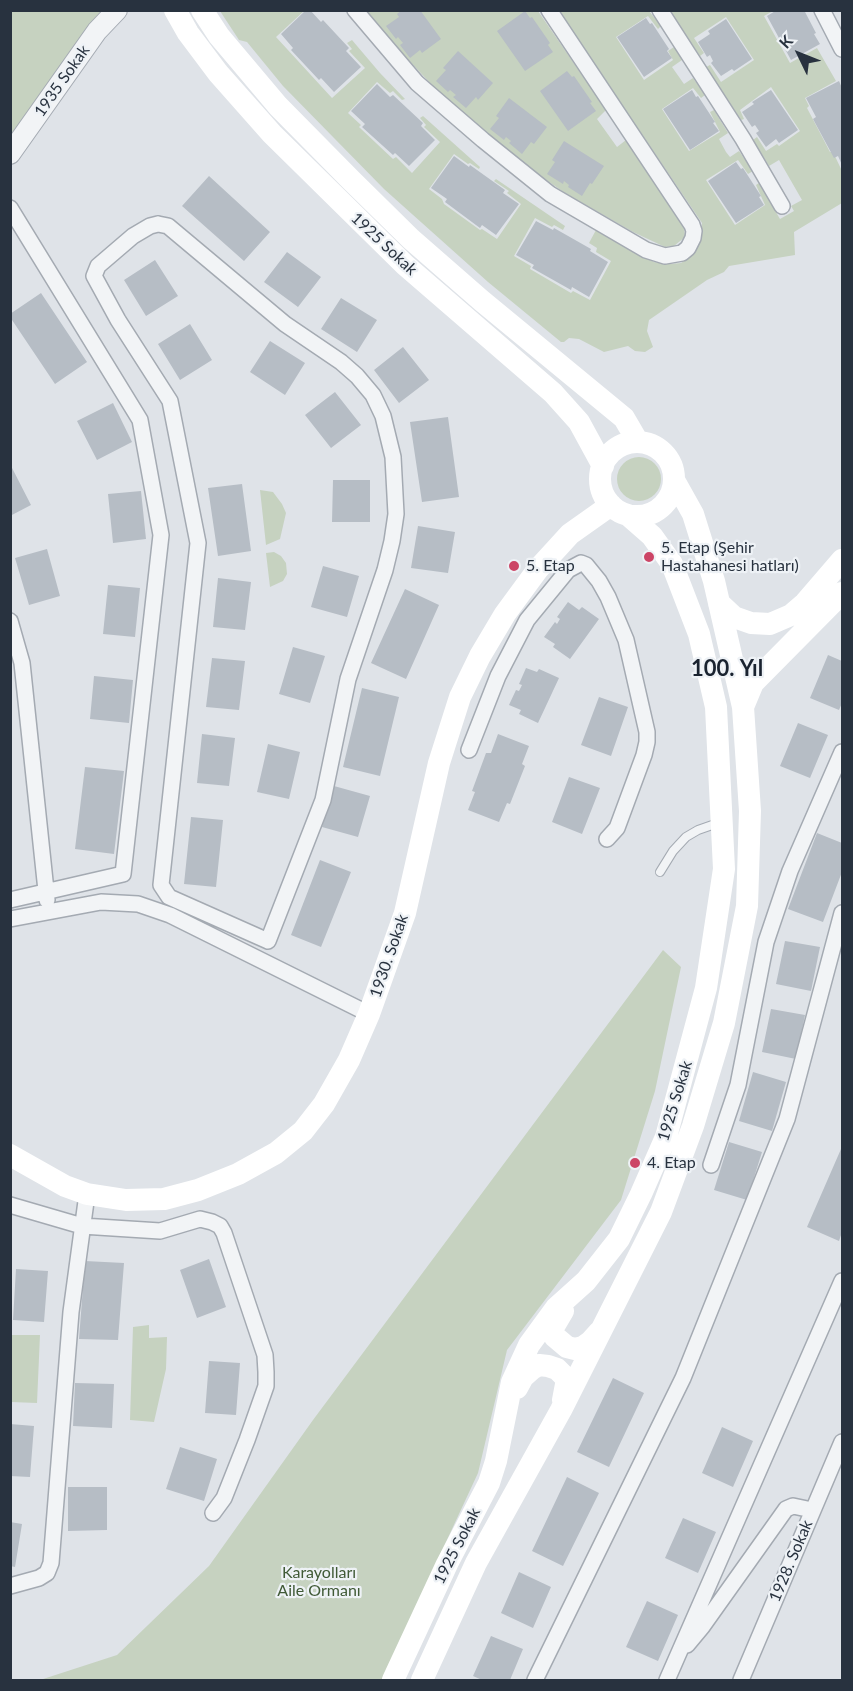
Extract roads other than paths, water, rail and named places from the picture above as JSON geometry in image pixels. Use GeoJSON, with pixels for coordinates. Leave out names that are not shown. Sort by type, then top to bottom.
{"type":"FeatureCollection","features":[{"type":"Feature","properties":{"kind":"main road","name":"1925 Sokak"},"geometry":{"type":"LineString","coordinates":[[175,10],[188,33],[218,73],[272,134],[405,265],[553,393],[579,422],[603,466]]}},
{"type":"Feature","properties":{"kind":"main road","name":"1925 Sokak"},"geometry":{"type":"LineString","coordinates":[[202,10],[219,36],[278,106],[351,180],[411,239],[490,308],[624,418],[638,442]]}},
{"type":"Feature","properties":{"kind":"main road"},"geometry":{"type":"LineString","coordinates":[[638,442],[649,444],[667,458],[674,480],[667,501],[649,514],[639,516],[619,510],[604,496],[600,476],[608,456],[616,449],[638,442]]}},
{"type":"Feature","properties":{"kind":"main road","name":"1925 Sokak"},"geometry":{"type":"LineString","coordinates":[[422,1680],[476,1563],[561,1410],[661,1212],[693,1126],[724,1023],[747,906],[750,810],[743,707],[719,603],[693,514],[674,480]]}},
{"type":"Feature","properties":{"kind":"main road","name":"1925 Sokak"},"geometry":{"type":"LineString","coordinates":[[393,1680],[447,1564],[489,1483],[496,1461],[512,1382],[530,1345],[556,1308],[586,1281],[619,1239],[641,1194],[666,1137],[706,988],[724,869],[716,707],[699,634],[672,564],[652,537],[619,510]]}},
{"type":"Feature","properties":{"kind":"main road","name":"1930. Sokak"},"geometry":{"type":"LineString","coordinates":[[10,1155],[47,1177],[87,1194],[126,1200],[164,1199],[198,1190],[238,1174],[276,1152],[303,1131],[324,1104],[349,1060],[369,1014],[405,913],[439,763],[460,697],[475,665],[505,614],[538,569],[570,534],[619,510]]}},
{"type":"Feature","properties":{"kind":"main road"},"geometry":{"type":"LineString","coordinates":[[719,603],[734,616],[751,623],[770,624],[791,615],[805,603],[843,560]]}},
{"type":"Feature","properties":{"kind":"main road","name":"1925 Sokak"},"geometry":{"type":"LineString","coordinates":[[743,707],[753,683],[843,592]]}},
{"type":"Feature","properties":{"kind":"main road"},"geometry":{"type":"LineString","coordinates":[[586,1281],[553,1328],[554,1336],[567,1347],[575,1349],[590,1342],[606,1324]]}},
{"type":"Feature","properties":{"kind":"main road"},"geometry":{"type":"LineString","coordinates":[[503,1425],[523,1377],[539,1365],[557,1369],[567,1379],[561,1410]]}},
{"type":"Feature","properties":{"kind":"street","name":"1935 Sokak"},"geometry":{"type":"LineString","coordinates":[[10,154],[97,32],[117,10]]}},
{"type":"Feature","properties":{"kind":"street"},"geometry":{"type":"LineString","coordinates":[[355,10],[417,83],[550,194],[646,250],[665,256],[681,254],[688,248],[693,238],[692,225],[549,10]]}},
{"type":"Feature","properties":{"kind":"street"},"geometry":{"type":"LineString","coordinates":[[660,10],[782,206]]}},
{"type":"Feature","properties":{"kind":"street"},"geometry":{"type":"LineString","coordinates":[[822,10],[843,49]]}},
{"type":"Feature","properties":{"kind":"street"},"geometry":{"type":"LineString","coordinates":[[10,207],[140,420],[161,535],[123,874],[10,900]]}},
{"type":"Feature","properties":{"kind":"street"},"geometry":{"type":"LineString","coordinates":[[259,959],[268,941],[323,800],[348,679],[385,570],[396,514],[393,457],[383,416],[373,395],[357,376],[341,362],[285,324],[168,226],[150,225],[98,266],[94,276],[118,320],[170,401],[198,543],[161,885],[169,897],[268,941]]}},
{"type":"Feature","properties":{"kind":"street"},"geometry":{"type":"LineString","coordinates":[[469,750],[498,676],[527,620],[568,570],[581,563],[586,565],[599,580],[626,640],[647,732],[644,755],[617,828],[607,839]]}},
{"type":"Feature","properties":{"kind":"street"},"geometry":{"type":"LineString","coordinates":[[10,621],[22,663],[48,911]]}},
{"type":"Feature","properties":{"kind":"street"},"geometry":{"type":"LineString","coordinates":[[475,665],[498,676]]}},
{"type":"Feature","properties":{"kind":"street"},"geometry":{"type":"LineString","coordinates":[[711,1165],[738,1085],[766,942],[790,871],[843,752]]}},
{"type":"Feature","properties":{"kind":"street"},"geometry":{"type":"LineString","coordinates":[[10,919],[101,902],[138,904],[170,915],[369,1014]]}},
{"type":"Feature","properties":{"kind":"street"},"geometry":{"type":"LineString","coordinates":[[535,1680],[683,1378],[787,1119],[843,913]]}},
{"type":"Feature","properties":{"kind":"street"},"geometry":{"type":"LineString","coordinates":[[10,1586],[39,1578],[47,1573],[51,1563],[71,1312],[87,1194]]}},
{"type":"Feature","properties":{"kind":"street"},"geometry":{"type":"LineString","coordinates":[[10,1204],[82,1226],[160,1232],[200,1219],[220,1226],[265,1355],[266,1386],[224,1497],[213,1513]]}},
{"type":"Feature","properties":{"kind":"street"},"geometry":{"type":"LineString","coordinates":[[667,1680],[843,1281]]}},
{"type":"Feature","properties":{"kind":"street","name":"1928. Sokak"},"geometry":{"type":"LineString","coordinates":[[741,1680],[843,1442]]}},
{"type":"Feature","properties":{"kind":"street"},"geometry":{"type":"LineString","coordinates":[[677,1657],[702,1627],[786,1509],[793,1506],[812,1510]]}},
{"type":"Feature","properties":{"kind":"lane"},"geometry":{"type":"LineString","coordinates":[[660,872],[673,851],[686,837],[698,830],[722,822]]}},
{"type":"Feature","properties":{"kind":"place","name":"5. Etap (Şehir Hastahanesi hatları)"},"geometry":{"type":"Point","coordinates":[649,557]}},
{"type":"Feature","properties":{"kind":"place","name":"5. Etap"},"geometry":{"type":"Point","coordinates":[514,566]}},
{"type":"Feature","properties":{"kind":"place","name":"4. Etap"},"geometry":{"type":"Point","coordinates":[635,1163]}},
{"type":"Feature","properties":{"kind":"district","name":"100. Yıl"},"geometry":{"type":"Point","coordinates":[727,669]}},
{"type":"Feature","properties":{"kind":"park label","name":"Karayolları Aile Ormanı"},"geometry":{"type":"Point","coordinates":[319,1582]}}]}
